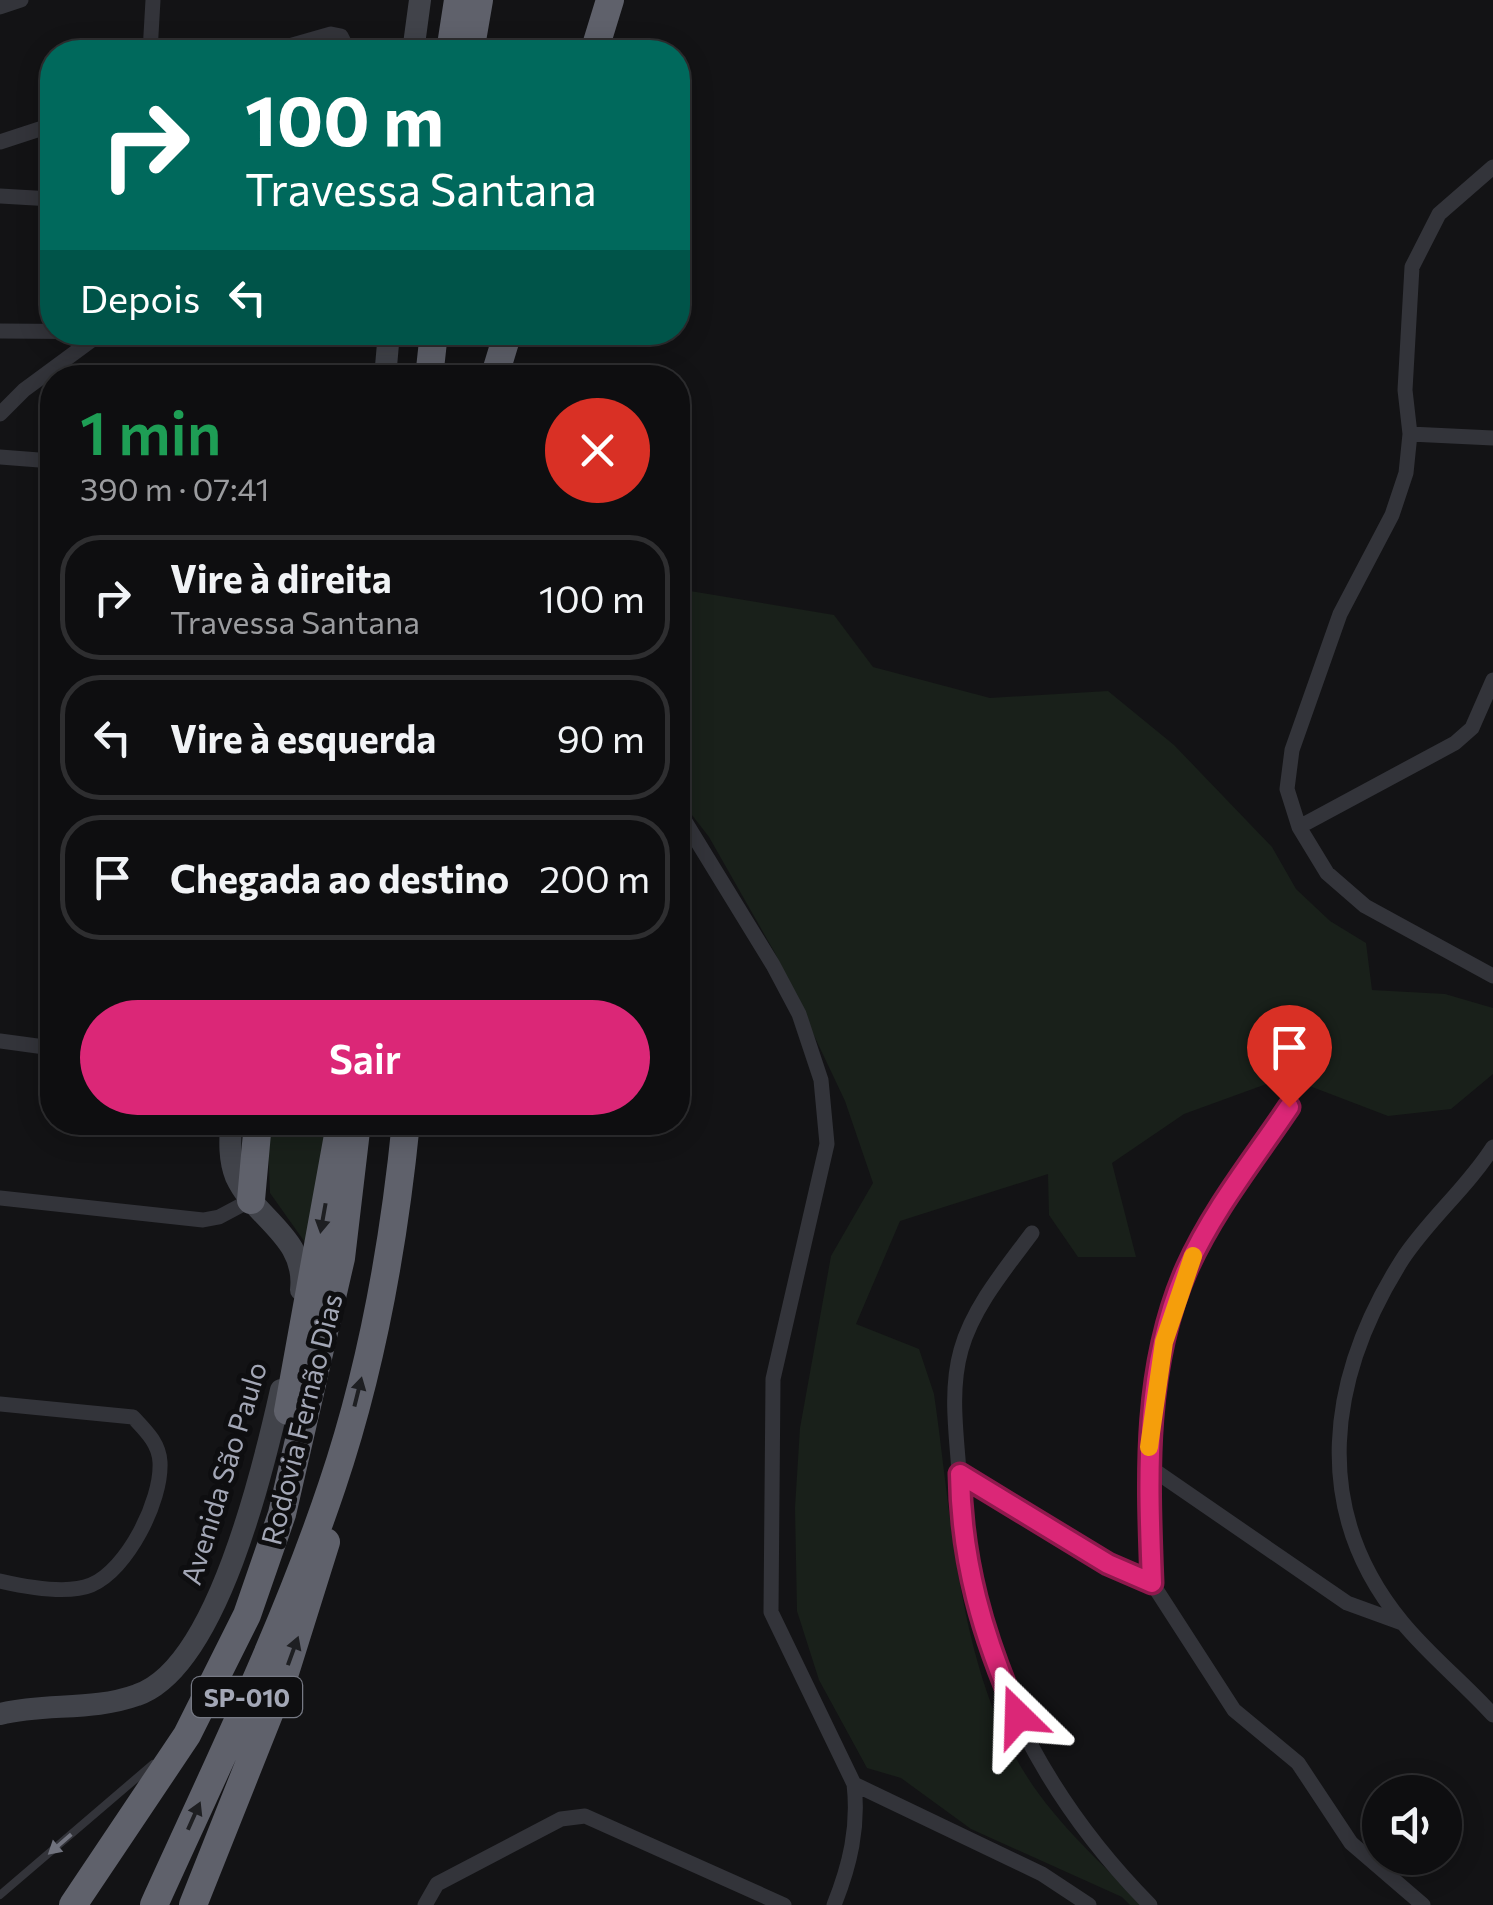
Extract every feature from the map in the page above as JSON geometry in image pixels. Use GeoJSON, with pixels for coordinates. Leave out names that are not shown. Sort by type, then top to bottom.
{"type":"FeatureCollection","features":[{"type":"Feature","properties":{"kind":"highway"},"geometry":{"type":"LineString","coordinates":[[452,40],[458,0]]}},
{"type":"Feature","properties":{"kind":"highway"},"geometry":{"type":"LineString","coordinates":[[472,40],[479,0]]}},
{"type":"Feature","properties":{"kind":"highway"},"geometry":{"type":"LineString","coordinates":[[598,40],[610,0]]}},
{"type":"Feature","properties":{"kind":"highway"},"geometry":{"type":"LineString","coordinates":[[251,1200],[257,1135]]}},
{"type":"Feature","properties":{"kind":"highway"},"geometry":{"type":"LineString","coordinates":[[282,1514],[273,1494],[338,1135]]}},
{"type":"Feature","properties":{"kind":"highway","name":"Rodovia Fernão Dias"},"geometry":{"type":"LineString","coordinates":[[73,1905],[187,1735],[246,1616],[282,1514],[341,1258],[355,1135]]}},
{"type":"Feature","properties":{"kind":"highway","name":"Rodovia Fernão Dias"},"geometry":{"type":"LineString","coordinates":[[154,1905],[258,1673],[332,1486],[376,1308],[404,1135]]}},
{"type":"Feature","properties":{"kind":"highway"},"geometry":{"type":"LineString","coordinates":[[194,1905],[304,1622],[331,1524],[332,1486]]}},
{"type":"Feature","properties":{"kind":"street"},"geometry":{"type":"LineString","coordinates":[[0,7],[21,0]]}},
{"type":"Feature","properties":{"kind":"street"},"geometry":{"type":"LineString","coordinates":[[151,40],[154,0]]}},
{"type":"Feature","properties":{"kind":"street"},"geometry":{"type":"LineString","coordinates":[[415,40],[420,0]]}},
{"type":"Feature","properties":{"kind":"street"},"geometry":{"type":"LineString","coordinates":[[310,40],[331,34],[343,40]]}},
{"type":"Feature","properties":{"kind":"street"},"geometry":{"type":"LineString","coordinates":[[0,142],[40,129]]}},
{"type":"Feature","properties":{"kind":"street"},"geometry":{"type":"LineString","coordinates":[[1493,167],[1439,214],[1412,268],[1405,390],[1410,434],[1406,473],[1392,515],[1347,599],[1292,750],[1287,789],[1299,827],[1327,873],[1364,906],[1493,976]]}},
{"type":"Feature","properties":{"kind":"street"},"geometry":{"type":"LineString","coordinates":[[0,196],[40,198]]}},
{"type":"Feature","properties":{"kind":"street"},"geometry":{"type":"LineString","coordinates":[[0,331],[40,332]]}},
{"type":"Feature","properties":{"kind":"street"},"geometry":{"type":"LineString","coordinates":[[58,365],[85,345]]}},
{"type":"Feature","properties":{"kind":"street"},"geometry":{"type":"LineString","coordinates":[[0,414],[40,378]]}},
{"type":"Feature","properties":{"kind":"street"},"geometry":{"type":"LineString","coordinates":[[1410,434],[1493,438]]}},
{"type":"Feature","properties":{"kind":"street"},"geometry":{"type":"LineString","coordinates":[[0,457],[40,460]]}},
{"type":"Feature","properties":{"kind":"street"},"geometry":{"type":"LineString","coordinates":[[1299,827],[1454,742],[1472,728],[1493,680]]}},
{"type":"Feature","properties":{"kind":"street"},"geometry":{"type":"LineString","coordinates":[[690,830],[799,1014],[821,1080],[827,1144],[773,1378],[771,1612],[854,1784],[857,1814],[852,1847],[834,1905]]}},
{"type":"Feature","properties":{"kind":"street"},"geometry":{"type":"LineString","coordinates":[[0,1041],[40,1046]]}},
{"type":"Feature","properties":{"kind":"street"},"geometry":{"type":"LineString","coordinates":[[1289,1107],[1211,1222],[1186,1270],[1164,1342],[1150,1412],[1152,1583],[1234,1710],[1298,1763],[1351,1842],[1423,1905]]}},
{"type":"Feature","properties":{"kind":"street","name":"Avenida São Paulo"},"geometry":{"type":"LineString","coordinates":[[1,1713],[142,1694],[183,1660],[219,1594],[274,1421],[303,1276],[298,1255],[251,1200],[232,1162],[231,1135]]}},
{"type":"Feature","properties":{"kind":"street"},"geometry":{"type":"LineString","coordinates":[[1493,1147],[1404,1258],[1374,1309],[1340,1402],[1339,1455],[1359,1554],[1403,1624],[1493,1715]]}},
{"type":"Feature","properties":{"kind":"street"},"geometry":{"type":"LineString","coordinates":[[0,1198],[203,1220],[232,1212],[251,1200]]}},
{"type":"Feature","properties":{"kind":"street"},"geometry":{"type":"LineString","coordinates":[[1032,1233],[983,1304],[961,1350],[954,1418],[961,1525],[975,1606],[1027,1736],[1072,1816],[1150,1905]]}},
{"type":"Feature","properties":{"kind":"street"},"geometry":{"type":"LineString","coordinates":[[0,1404],[134,1417],[154,1440],[160,1464],[137,1539],[114,1572],[88,1587],[31,1588],[0,1582]]}},
{"type":"Feature","properties":{"kind":"street"},"geometry":{"type":"LineString","coordinates":[[1148,1466],[1347,1603],[1403,1624]]}},
{"type":"Feature","properties":{"kind":"street"},"geometry":{"type":"LineString","coordinates":[[960,1474],[1108,1564],[1152,1583]]}},
{"type":"Feature","properties":{"kind":"street"},"geometry":{"type":"LineString","coordinates":[[854,1784],[1042,1874],[1090,1905]]}},
{"type":"Feature","properties":{"kind":"street"},"geometry":{"type":"LineString","coordinates":[[425,1905],[437,1884],[561,1820],[585,1816],[784,1905]]}},
{"type":"Feature","properties":{"kind":"lane"},"geometry":{"type":"LineString","coordinates":[[0,1895],[187,1735]]}},
{"type":"Feature","properties":{"kind":"shaded area"},"geometry":{"type":"Polygon","coordinates":[[[690,591],[834,615],[873,667],[990,698],[1108,691],[1174,745],[1272,847],[1296,889],[1330,921],[1366,943],[1372,990],[1445,994],[1493,1008],[1493,1074],[1451,1109],[1388,1116],[1286,1077],[1184,1114],[1112,1163],[1136,1257],[1078,1257],[1049,1215],[1048,1174],[900,1221],[856,1324],[919,1349],[934,1394],[961,1590],[985,1688],[1003,1733],[1051,1810],[1143,1905],[1130,1905],[1122,1897],[971,1829],[901,1778],[867,1768],[819,1680],[797,1611],[795,1508],[800,1428],[831,1256],[873,1183],[845,1101],[775,953],[709,837],[690,812],[690,591]]]}},
{"type":"Feature","properties":{"kind":"shaded area"},"geometry":{"type":"Polygon","coordinates":[[[268,1135],[332,1135],[309,1248],[270,1193],[268,1135]]]}},
{"type":"Feature","properties":{"kind":"slow traffic"},"geometry":{"type":"LineString","coordinates":[[1149,1447],[1150,1412],[1164,1342],[1193,1256]]}},
{"type":"Feature","properties":{"kind":"route"},"geometry":{"type":"LineString","coordinates":[[1018,1716],[975,1606],[961,1525],[960,1474],[1108,1564],[1152,1583],[1150,1412],[1164,1342],[1186,1270],[1211,1222],[1289,1107]]}}]}
